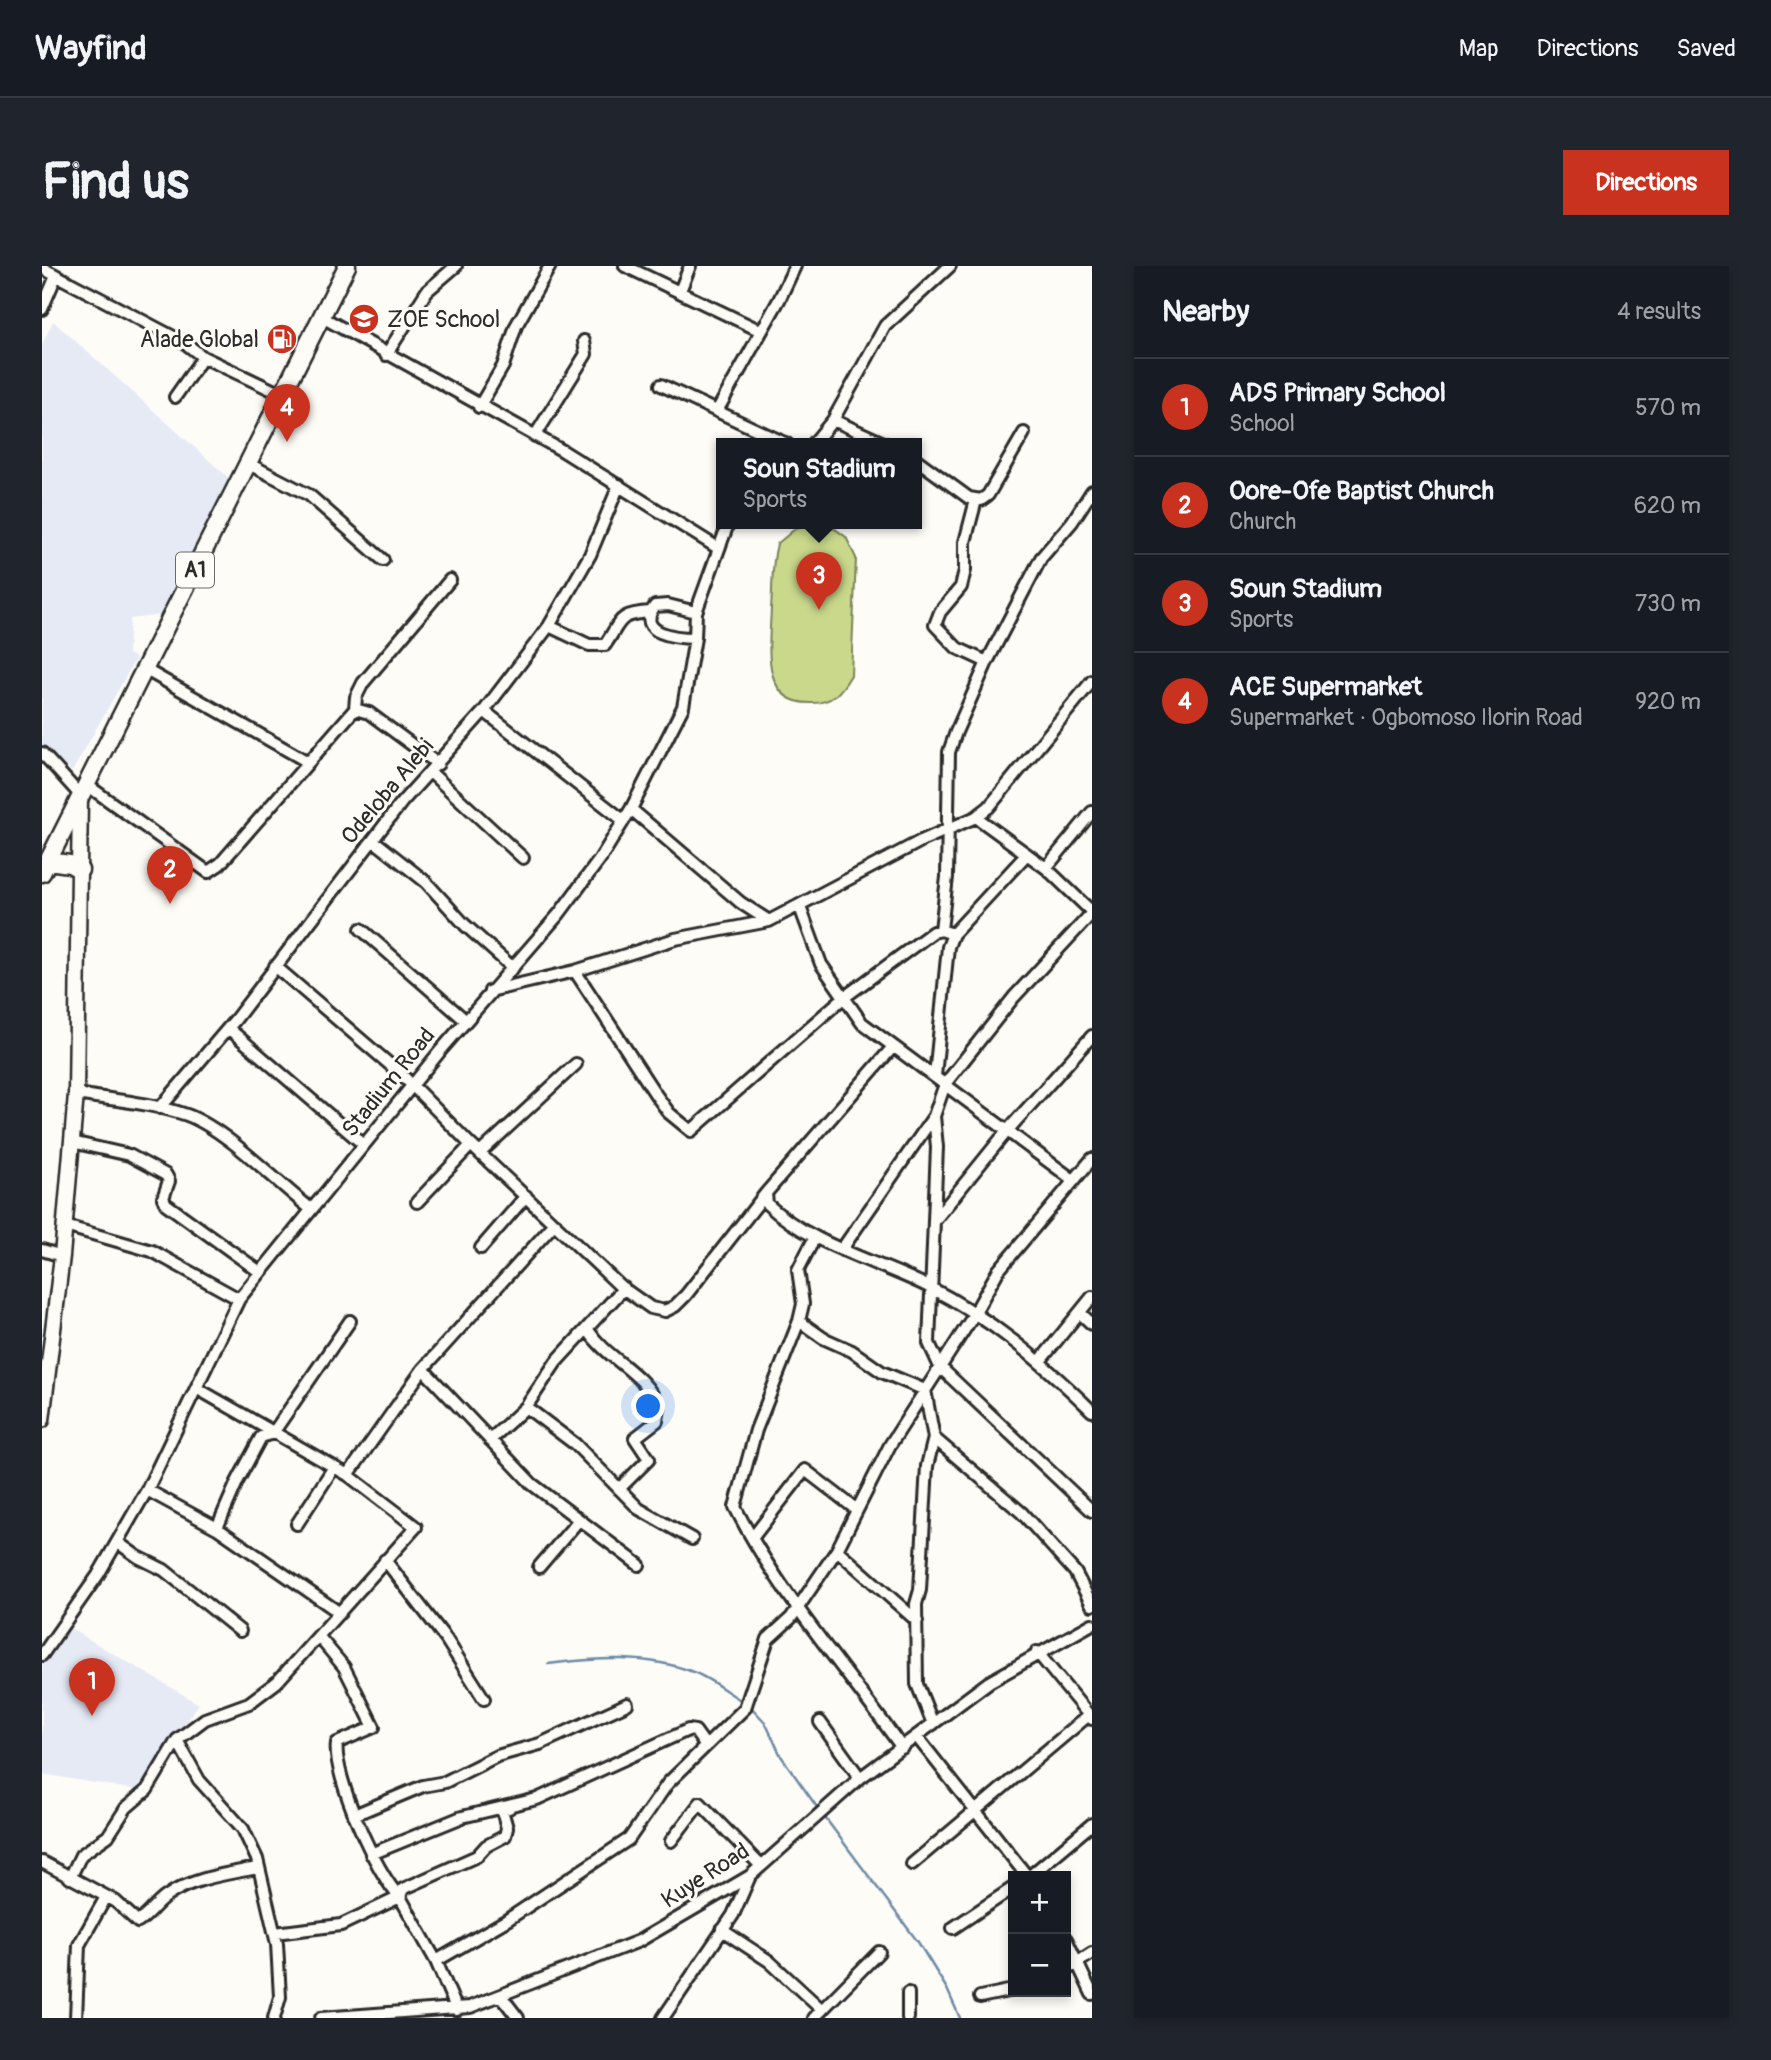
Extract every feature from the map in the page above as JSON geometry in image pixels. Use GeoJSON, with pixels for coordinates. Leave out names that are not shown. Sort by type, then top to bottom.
{"type":"FeatureCollection","features":[{"type":"Feature","properties":{"kind":"highway","name":"A1"},"geometry":{"type":"LineString","coordinates":[[45,867],[347,266]]}},
{"type":"Feature","properties":{"kind":"highway"},"geometry":{"type":"LineString","coordinates":[[45,867],[70,864],[80,870]]}},
{"type":"Feature","properties":{"kind":"main road"},"geometry":{"type":"LineString","coordinates":[[42,1420],[62,1256],[76,1094],[83,790]]}},
{"type":"Feature","properties":{"kind":"street"},"geometry":{"type":"LineString","coordinates":[[386,355],[426,290],[456,266]]}},
{"type":"Feature","properties":{"kind":"street"},"geometry":{"type":"LineString","coordinates":[[479,407],[503,366],[516,326],[550,266]]}},
{"type":"Feature","properties":{"kind":"street"},"geometry":{"type":"LineString","coordinates":[[625,266],[761,331]]}},
{"type":"Feature","properties":{"kind":"street"},"geometry":{"type":"LineString","coordinates":[[680,291],[690,266]]}},
{"type":"Feature","properties":{"kind":"street"},"geometry":{"type":"LineString","coordinates":[[717,411],[795,266]]}},
{"type":"Feature","properties":{"kind":"street"},"geometry":{"type":"LineString","coordinates":[[818,438],[833,420],[885,326],[950,266]]}},
{"type":"Feature","properties":{"kind":"street"},"geometry":{"type":"LineString","coordinates":[[42,268],[185,343],[203,357],[283,395]]}},
{"type":"Feature","properties":{"kind":"street"},"geometry":{"type":"LineString","coordinates":[[42,309],[56,276]]}},
{"type":"Feature","properties":{"kind":"street"},"geometry":{"type":"LineString","coordinates":[[322,317],[535,436],[718,548]]}},
{"type":"Feature","properties":{"kind":"street"},"geometry":{"type":"LineString","coordinates":[[535,436],[586,354],[584,341]]}},
{"type":"Feature","properties":{"kind":"street"},"geometry":{"type":"LineString","coordinates":[[175,397],[203,357]]}},
{"type":"Feature","properties":{"kind":"street"},"geometry":{"type":"LineString","coordinates":[[661,385],[775,438]]}},
{"type":"Feature","properties":{"kind":"street"},"geometry":{"type":"LineString","coordinates":[[833,420],[873,438]]}},
{"type":"Feature","properties":{"kind":"street"},"geometry":{"type":"LineString","coordinates":[[976,500],[988,495],[1024,433]]}},
{"type":"Feature","properties":{"kind":"street"},"geometry":{"type":"LineString","coordinates":[[922,463],[976,500]]}},
{"type":"Feature","properties":{"kind":"street"},"geometry":{"type":"LineString","coordinates":[[249,464],[309,495],[383,560]]}},
{"type":"Feature","properties":{"kind":"street","name":"Odeloba Alebi"},"geometry":{"type":"LineString","coordinates":[[160,1108],[228,1028],[373,840],[484,711],[549,626],[590,555],[619,485]]}},
{"type":"Feature","properties":{"kind":"street"},"geometry":{"type":"LineString","coordinates":[[941,930],[947,877],[949,752],[987,662],[1041,558],[1072,522],[1092,491]]}},
{"type":"Feature","properties":{"kind":"street"},"geometry":{"type":"LineString","coordinates":[[976,500],[965,542],[965,570],[961,587],[940,612],[935,625],[957,648],[987,662]]}},
{"type":"Feature","properties":{"kind":"street","name":"Stadium Road"},"geometry":{"type":"LineString","coordinates":[[42,1655],[117,1542],[147,1490],[198,1389],[239,1299],[465,1020],[513,968],[581,886],[631,809],[683,707],[695,638],[696,612],[726,529]]}},
{"type":"Feature","properties":{"kind":"street"},"geometry":{"type":"LineString","coordinates":[[44,762],[208,872],[220,864],[355,709],[356,696],[363,683],[450,580]]}},
{"type":"Feature","properties":{"kind":"street"},"geometry":{"type":"LineString","coordinates":[[695,638],[670,638],[656,632],[651,623],[651,612],[655,606],[668,605],[696,612]]}},
{"type":"Feature","properties":{"kind":"street"},"geometry":{"type":"LineString","coordinates":[[549,626],[596,646],[605,645],[618,621],[626,614],[651,612]]}},
{"type":"Feature","properties":{"kind":"street"},"geometry":{"type":"LineString","coordinates":[[146,670],[308,762]]}},
{"type":"Feature","properties":{"kind":"street"},"geometry":{"type":"LineString","coordinates":[[490,991],[575,971],[675,939],[769,921],[976,817],[989,807],[1092,681]]}},
{"type":"Feature","properties":{"kind":"street"},"geometry":{"type":"LineString","coordinates":[[355,709],[369,713],[434,768],[523,858]]}},
{"type":"Feature","properties":{"kind":"street"},"geometry":{"type":"LineString","coordinates":[[484,711],[623,820]]}},
{"type":"Feature","properties":{"kind":"street"},"geometry":{"type":"LineString","coordinates":[[631,809],[741,903],[769,921]]}},
{"type":"Feature","properties":{"kind":"street"},"geometry":{"type":"LineString","coordinates":[[1046,868],[1092,812]]}},
{"type":"Feature","properties":{"kind":"street"},"geometry":{"type":"LineString","coordinates":[[842,1249],[934,1116],[945,1084],[1014,997],[1092,913],[1046,868],[976,817]]}},
{"type":"Feature","properties":{"kind":"street"},"geometry":{"type":"LineString","coordinates":[[373,840],[426,881],[472,932],[513,968]]}},
{"type":"Feature","properties":{"kind":"street"},"geometry":{"type":"LineString","coordinates":[[935,1076],[948,947],[953,934],[1027,854]]}},
{"type":"Feature","properties":{"kind":"street"},"geometry":{"type":"LineString","coordinates":[[800,907],[821,964],[842,999],[862,1023],[892,1048],[935,1076],[1072,1179]]}},
{"type":"Feature","properties":{"kind":"street"},"geometry":{"type":"LineString","coordinates":[[361,929],[465,1020]]}},
{"type":"Feature","properties":{"kind":"street"},"geometry":{"type":"LineString","coordinates":[[575,971],[656,1095],[670,1113],[691,1131],[842,999],[933,932],[941,930],[953,934]]}},
{"type":"Feature","properties":{"kind":"street"},"geometry":{"type":"LineString","coordinates":[[275,965],[411,1086],[624,1289],[651,1308],[665,1311],[675,1306],[766,1193],[892,1048]]}},
{"type":"Feature","properties":{"kind":"street"},"geometry":{"type":"LineString","coordinates":[[228,1028],[363,1145]]}},
{"type":"Feature","properties":{"kind":"street"},"geometry":{"type":"LineString","coordinates":[[935,1220],[1007,1131],[1092,1036]]}},
{"type":"Feature","properties":{"kind":"street"},"geometry":{"type":"LineString","coordinates":[[480,1153],[576,1064]]}},
{"type":"Feature","properties":{"kind":"street"},"geometry":{"type":"LineString","coordinates":[[76,1094],[160,1108],[189,1116],[210,1127],[312,1209]]}},
{"type":"Feature","properties":{"kind":"street"},"geometry":{"type":"LineString","coordinates":[[934,1116],[937,1147],[935,1220],[929,1287],[929,1343],[940,1367],[1092,1511]]}},
{"type":"Feature","properties":{"kind":"street"},"geometry":{"type":"LineString","coordinates":[[72,1142],[129,1156],[166,1175],[169,1181],[163,1198],[166,1204],[260,1272]]}},
{"type":"Feature","properties":{"kind":"street"},"geometry":{"type":"LineString","coordinates":[[417,1202],[471,1145]]}},
{"type":"Feature","properties":{"kind":"street"},"geometry":{"type":"LineString","coordinates":[[436,1961],[488,1932],[621,1845],[635,1833],[668,1783],[745,1707],[768,1639],[785,1625],[838,1550],[890,1445],[998,1271],[1072,1179],[1092,1159]]}},
{"type":"Feature","properties":{"kind":"street"},"geometry":{"type":"LineString","coordinates":[[766,1193],[767,1204],[773,1210],[815,1237],[929,1287],[974,1311],[1040,1361],[1092,1410]]}},
{"type":"Feature","properties":{"kind":"street"},"geometry":{"type":"LineString","coordinates":[[481,1248],[526,1196]]}},
{"type":"Feature","properties":{"kind":"street"},"geometry":{"type":"LineString","coordinates":[[348,1475],[424,1369],[555,1223]]}},
{"type":"Feature","properties":{"kind":"street"},"geometry":{"type":"LineString","coordinates":[[65,1226],[152,1251],[239,1299]]}},
{"type":"Feature","properties":{"kind":"street"},"geometry":{"type":"LineString","coordinates":[[815,1237],[798,1270],[803,1304],[799,1321],[768,1396],[735,1500],[737,1511],[799,1607],[902,1748]]}},
{"type":"Feature","properties":{"kind":"street"},"geometry":{"type":"LineString","coordinates":[[42,1250],[62,1256]]}},
{"type":"Feature","properties":{"kind":"street"},"geometry":{"type":"LineString","coordinates":[[490,1440],[526,1407],[556,1362],[624,1289]]}},
{"type":"Feature","properties":{"kind":"street"},"geometry":{"type":"LineString","coordinates":[[1040,1361],[1092,1297]]}},
{"type":"Feature","properties":{"kind":"street"},"geometry":{"type":"LineString","coordinates":[[1080,1313],[1092,1324]]}},
{"type":"Feature","properties":{"kind":"street"},"geometry":{"type":"LineString","coordinates":[[217,1528],[261,1437],[272,1433],[349,1321]]}},
{"type":"Feature","properties":{"kind":"street"},"geometry":{"type":"LineString","coordinates":[[799,1321],[823,1338],[852,1351],[881,1372],[925,1390]]}},
{"type":"Feature","properties":{"kind":"street"},"geometry":{"type":"LineString","coordinates":[[588,1330],[601,1348],[644,1381],[659,1407],[656,1421],[635,1438],[649,1459],[619,1489]]}},
{"type":"Feature","properties":{"kind":"street"},"geometry":{"type":"LineString","coordinates":[[424,1369],[532,1484],[639,1565]]}},
{"type":"Feature","properties":{"kind":"street"},"geometry":{"type":"LineString","coordinates":[[70,1878],[81,1855],[108,1836],[126,1808],[147,1790],[177,1740],[205,1719],[262,1695],[320,1637],[416,1527],[348,1475],[198,1389]]}},
{"type":"Feature","properties":{"kind":"street"},"geometry":{"type":"LineString","coordinates":[[925,1390],[934,1438],[927,1466],[917,1621],[917,1684],[933,1724]]}},
{"type":"Feature","properties":{"kind":"street"},"geometry":{"type":"LineString","coordinates":[[526,1407],[575,1444],[648,1516],[692,1539]]}},
{"type":"Feature","properties":{"kind":"street"},"geometry":{"type":"LineString","coordinates":[[934,1438],[1022,1513],[1075,1572],[1092,1605]]}},
{"type":"Feature","properties":{"kind":"street"},"geometry":{"type":"LineString","coordinates":[[297,1524],[334,1468]]}},
{"type":"Feature","properties":{"kind":"street"},"geometry":{"type":"LineString","coordinates":[[753,1537],[805,1470],[857,1510]]}},
{"type":"Feature","properties":{"kind":"street"},"geometry":{"type":"LineString","coordinates":[[147,1490],[217,1528],[340,1613]]}},
{"type":"Feature","properties":{"kind":"street"},"geometry":{"type":"LineString","coordinates":[[539,1567],[578,1521]]}},
{"type":"Feature","properties":{"kind":"street"},"geometry":{"type":"LineString","coordinates":[[117,1542],[138,1557],[164,1570],[240,1631]]}},
{"type":"Feature","properties":{"kind":"street"},"geometry":{"type":"LineString","coordinates":[[838,1550],[917,1621]]}},
{"type":"Feature","properties":{"kind":"street"},"geometry":{"type":"LineString","coordinates":[[385,1560],[446,1639],[484,1699]]}},
{"type":"Feature","properties":{"kind":"street","name":"Kuye Road"},"geometry":{"type":"LineString","coordinates":[[321,2018],[457,2010],[502,1996],[639,1941],[750,1876],[860,1778],[982,1687],[1092,1623]]}},
{"type":"Feature","properties":{"kind":"street"},"geometry":{"type":"LineString","coordinates":[[320,1637],[344,1667],[374,1727],[337,1743],[354,1815],[371,1854],[400,1897],[436,1961],[457,2010]]}},
{"type":"Feature","properties":{"kind":"street"},"geometry":{"type":"LineString","coordinates":[[912,1864],[976,1812],[1022,1769],[1090,1717],[1037,1653]]}},
{"type":"Feature","properties":{"kind":"street"},"geometry":{"type":"LineString","coordinates":[[354,1815],[423,1786],[445,1783],[497,1756],[540,1744],[627,1704]]}},
{"type":"Feature","properties":{"kind":"street"},"geometry":{"type":"LineString","coordinates":[[820,1722],[860,1778]]}},
{"type":"Feature","properties":{"kind":"street"},"geometry":{"type":"LineString","coordinates":[[371,1854],[451,1821],[537,1799],[688,1730],[695,1731],[705,1745]]}},
{"type":"Feature","properties":{"kind":"street"},"geometry":{"type":"LineString","coordinates":[[917,1737],[1024,1871]]}},
{"type":"Feature","properties":{"kind":"street"},"geometry":{"type":"LineString","coordinates":[[177,1740],[200,1780],[243,1829],[252,1844],[275,1933],[280,1997],[274,2018]]}},
{"type":"Feature","properties":{"kind":"street"},"geometry":{"type":"LineString","coordinates":[[275,1933],[341,1925],[400,1897],[403,1889],[478,1856],[486,1846],[505,1836],[507,1828],[502,1810],[519,1804]]}},
{"type":"Feature","properties":{"kind":"street"},"geometry":{"type":"LineString","coordinates":[[671,1841],[700,1804],[761,1866]]}},
{"type":"Feature","properties":{"kind":"street"},"geometry":{"type":"LineString","coordinates":[[1034,1871],[1092,1824]]}},
{"type":"Feature","properties":{"kind":"street"},"geometry":{"type":"LineString","coordinates":[[42,1862],[106,1897],[138,1922],[179,1889],[204,1879],[257,1868]]}},
{"type":"Feature","properties":{"kind":"street"},"geometry":{"type":"LineString","coordinates":[[663,2018],[740,1901],[750,1876]]}},
{"type":"Feature","properties":{"kind":"street"},"geometry":{"type":"LineString","coordinates":[[953,1928],[1008,1891]]}},
{"type":"Feature","properties":{"kind":"street"},"geometry":{"type":"LineString","coordinates":[[76,2018],[79,1945],[106,1897]]}},
{"type":"Feature","properties":{"kind":"street"},"geometry":{"type":"LineString","coordinates":[[722,1930],[769,1961],[818,2014],[878,1952]]}},
{"type":"Feature","properties":{"kind":"street"},"geometry":{"type":"LineString","coordinates":[[1071,1950],[1092,1993]]}},
{"type":"Feature","properties":{"kind":"street"},"geometry":{"type":"LineString","coordinates":[[1071,1967],[1092,1953]]}},
{"type":"Feature","properties":{"kind":"street"},"geometry":{"type":"LineString","coordinates":[[980,1997],[1008,1991]]}},
{"type":"Feature","properties":{"kind":"street"},"geometry":{"type":"LineString","coordinates":[[908,1993],[908,2018]]}},
{"type":"Feature","properties":{"kind":"street"},"geometry":{"type":"LineString","coordinates":[[502,1996],[518,2018]]}},
{"type":"Feature","properties":{"kind":"shaded area"},"geometry":{"type":"Polygon","coordinates":[[[53,321],[230,479],[161,615],[130,619],[128,654],[136,658],[72,772],[42,744],[42,345],[53,321]]]}},
{"type":"Feature","properties":{"kind":"shaded area"},"geometry":{"type":"Polygon","coordinates":[[[68,1627],[199,1704],[136,1790],[42,1774],[42,1664],[68,1627]]]}},
{"type":"Feature","properties":{"kind":"green space"},"geometry":{"type":"Polygon","coordinates":[[[795,529],[835,529],[846,537],[856,558],[851,675],[835,696],[818,703],[794,700],[782,693],[771,668],[769,637],[777,544],[795,529]]]}},
{"type":"Feature","properties":{"kind":"waterway"},"geometry":{"type":"LineString","coordinates":[[548,1664],[603,1659],[658,1662],[699,1675],[744,1702]]}},
{"type":"Feature","properties":{"kind":"waterway"},"geometry":{"type":"LineString","coordinates":[[750,1706],[765,1722],[781,1756],[819,1810]]}},
{"type":"Feature","properties":{"kind":"waterway"},"geometry":{"type":"LineString","coordinates":[[823,1815],[918,1942],[947,1989],[960,2018]]}},
{"type":"Feature","properties":{"kind":"place","name":"ZOE School"},"geometry":{"type":"Point","coordinates":[364,319]}},
{"type":"Feature","properties":{"kind":"place","name":"Alade Global"},"geometry":{"type":"Point","coordinates":[282,339]}},
{"type":"Feature","properties":{"kind":"place","name":"ACE Supermarket"},"geometry":{"type":"Point","coordinates":[287,442]}},
{"type":"Feature","properties":{"kind":"place","name":"Soun Stadium"},"geometry":{"type":"Point","coordinates":[819,610]}},
{"type":"Feature","properties":{"kind":"place","name":"Oore-Ofe Baptist Church"},"geometry":{"type":"Point","coordinates":[170,904]}},
{"type":"Feature","properties":{"kind":"place","name":"ADS Primary School"},"geometry":{"type":"Point","coordinates":[92,1716]}}]}
